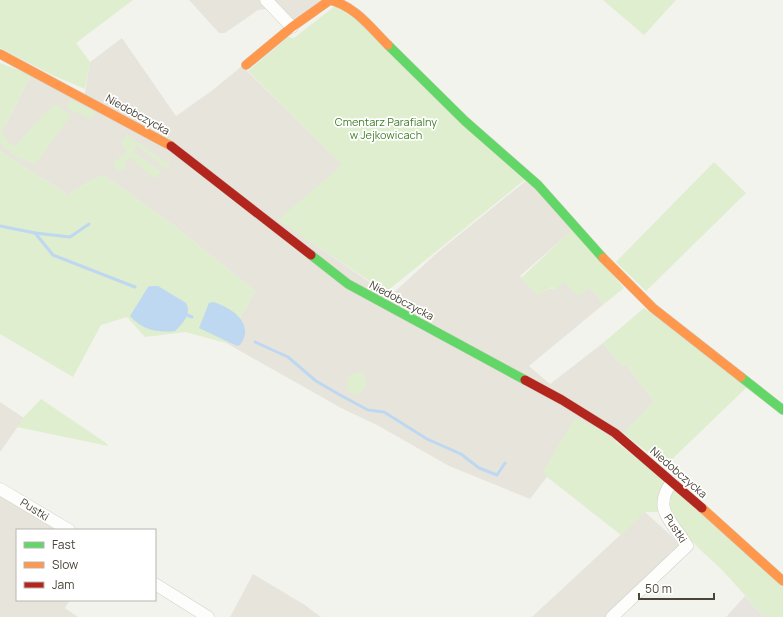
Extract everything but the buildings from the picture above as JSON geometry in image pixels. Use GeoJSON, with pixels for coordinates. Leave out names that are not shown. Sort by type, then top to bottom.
{"type":"FeatureCollection","features":[{"type":"Feature","properties":{"kind":"street"},"geometry":{"type":"LineString","coordinates":[[266,0],[292,27]]}},
{"type":"Feature","properties":{"kind":"street"},"geometry":{"type":"LineString","coordinates":[[246,65],[292,27],[330,0],[343,3],[353,10],[465,121],[538,185],[615,272],[653,308],[783,410]]}},
{"type":"Feature","properties":{"kind":"street","name":"Niedobczycka"},"geometry":{"type":"LineString","coordinates":[[0,54],[165,141],[348,284],[562,400],[614,433],[672,482],[783,581]]}},
{"type":"Feature","properties":{"kind":"street","name":"Pustki"},"geometry":{"type":"LineString","coordinates":[[612,617],[687,546],[666,516],[663,506],[662,497],[672,482]]}},
{"type":"Feature","properties":{"kind":"street","name":"Pustki"},"geometry":{"type":"LineString","coordinates":[[0,489],[67,529]]}},
{"type":"Feature","properties":{"kind":"street"},"geometry":{"type":"LineString","coordinates":[[156,585],[208,617]]}},
{"type":"Feature","properties":{"kind":"shaded area"},"geometry":{"type":"Polygon","coordinates":[[[189,0],[323,0],[288,27],[266,9],[258,10],[225,33],[219,33],[189,0]]]}},
{"type":"Feature","properties":{"kind":"shaded area"},"geometry":{"type":"Polygon","coordinates":[[[122,38],[176,116],[210,92],[242,66],[343,165],[279,220],[390,296],[438,252],[528,179],[575,228],[520,276],[537,294],[552,288],[555,290],[564,281],[590,288],[604,304],[529,366],[550,384],[603,343],[622,366],[626,364],[654,402],[616,441],[547,477],[530,499],[449,466],[377,425],[341,408],[226,343],[255,291],[177,228],[105,176],[95,178],[68,195],[0,151],[0,131],[6,124],[31,75],[84,99],[90,62],[122,38]]]}},
{"type":"Feature","properties":{"kind":"shaded area"},"geometry":{"type":"Polygon","coordinates":[[[0,402],[24,418],[0,452],[0,402]]]}},
{"type":"Feature","properties":{"kind":"shaded area"},"geometry":{"type":"Polygon","coordinates":[[[0,491],[63,529],[16,529],[16,601],[69,601],[65,608],[78,617],[0,617],[0,491]]]}},
{"type":"Feature","properties":{"kind":"shaded area"},"geometry":{"type":"Polygon","coordinates":[[[645,512],[680,544],[676,553],[607,617],[532,617],[645,512]]]}},
{"type":"Feature","properties":{"kind":"shaded area"},"geometry":{"type":"Polygon","coordinates":[[[253,574],[305,605],[321,617],[230,617],[253,574]]]}},
{"type":"Feature","properties":{"kind":"shaded area"},"geometry":{"type":"Polygon","coordinates":[[[745,596],[760,613],[766,617],[726,617],[745,596]]]}},
{"type":"Feature","properties":{"kind":"green space"},"geometry":{"type":"Polygon","coordinates":[[[0,0],[133,0],[76,43],[90,62],[85,89],[52,75],[0,48],[0,0]]]}},
{"type":"Feature","properties":{"kind":"green space"},"geometry":{"type":"Polygon","coordinates":[[[603,0],[676,0],[644,35],[603,0]]]}},
{"type":"Feature","properties":{"kind":"green space","name":"Cmentarz Parafialny w Jejkowicach"},"geometry":{"type":"Polygon","coordinates":[[[335,6],[346,9],[527,178],[386,292],[278,220],[342,165],[248,71],[288,37],[294,38],[335,6]]]}},
{"type":"Feature","properties":{"kind":"green space"},"geometry":{"type":"Polygon","coordinates":[[[0,63],[31,75],[1,131],[9,143],[15,146],[41,117],[56,104],[71,115],[36,164],[18,158],[0,144],[0,63]]]}},
{"type":"Feature","properties":{"kind":"green space"},"geometry":{"type":"Polygon","coordinates":[[[70,99],[95,112],[91,119],[67,108],[70,99]]]}},
{"type":"Feature","properties":{"kind":"green space"},"geometry":{"type":"Polygon","coordinates":[[[127,135],[171,165],[167,169],[136,145],[133,151],[161,172],[155,179],[130,157],[124,162],[126,169],[117,171],[114,166],[114,161],[121,157],[127,150],[120,144],[127,135]]]}},
{"type":"Feature","properties":{"kind":"green space"},"geometry":{"type":"Polygon","coordinates":[[[0,151],[68,195],[95,178],[105,176],[177,228],[255,291],[226,343],[185,332],[145,337],[127,317],[101,325],[73,377],[0,334],[0,151]]]}},
{"type":"Feature","properties":{"kind":"green space"},"geometry":{"type":"Polygon","coordinates":[[[714,162],[746,193],[646,291],[616,262],[714,162]]]}},
{"type":"Feature","properties":{"kind":"green space"},"geometry":{"type":"Polygon","coordinates":[[[573,229],[624,288],[604,304],[590,288],[578,296],[564,282],[555,290],[552,287],[538,295],[521,278],[573,229]]]}},
{"type":"Feature","properties":{"kind":"green space"},"geometry":{"type":"Polygon","coordinates":[[[644,308],[750,384],[665,466],[623,433],[654,402],[626,364],[622,366],[603,343],[644,308]]]}},
{"type":"Feature","properties":{"kind":"green space"},"geometry":{"type":"Polygon","coordinates":[[[359,372],[364,374],[366,385],[362,392],[354,395],[347,389],[348,376],[359,372]]]}},
{"type":"Feature","properties":{"kind":"green space"},"geometry":{"type":"Polygon","coordinates":[[[41,399],[106,443],[108,446],[17,427],[23,418],[41,399]]]}},
{"type":"Feature","properties":{"kind":"green space"},"geometry":{"type":"Polygon","coordinates":[[[575,418],[598,428],[667,482],[661,512],[645,512],[621,535],[547,477],[543,471],[575,418]]]}},
{"type":"Feature","properties":{"kind":"green space"},"geometry":{"type":"Polygon","coordinates":[[[674,490],[783,584],[783,617],[766,617],[760,613],[723,571],[690,540],[677,522],[668,502],[674,490]]]}},
{"type":"Feature","properties":{"kind":"water"},"geometry":{"type":"Polygon","coordinates":[[[150,286],[158,286],[186,303],[188,311],[186,318],[175,331],[151,330],[140,325],[130,316],[150,286]]]}},
{"type":"Feature","properties":{"kind":"water"},"geometry":{"type":"Polygon","coordinates":[[[213,302],[220,304],[234,312],[243,323],[245,330],[244,337],[240,345],[237,346],[199,328],[209,303],[213,302]]]}},
{"type":"Feature","properties":{"kind":"waterway"},"geometry":{"type":"LineString","coordinates":[[35,233],[70,237],[89,224]]}},
{"type":"Feature","properties":{"kind":"waterway"},"geometry":{"type":"LineString","coordinates":[[0,226],[35,233],[53,255],[135,287]]}},
{"type":"Feature","properties":{"kind":"waterway"},"geometry":{"type":"LineString","coordinates":[[187,315],[192,317]]}},
{"type":"Feature","properties":{"kind":"waterway"},"geometry":{"type":"LineString","coordinates":[[255,342],[288,357],[316,381],[340,395],[368,410],[384,412],[427,439],[461,454],[479,468],[497,475],[505,463]]}},
{"type":"Feature","properties":{"kind":"traffic: fast"},"geometry":{"type":"LineString","coordinates":[[388,45],[465,121],[538,185],[603,258]]}},
{"type":"Feature","properties":{"kind":"traffic: fast"},"geometry":{"type":"LineString","coordinates":[[311,255],[348,284],[525,380]]}},
{"type":"Feature","properties":{"kind":"traffic: fast"},"geometry":{"type":"LineString","coordinates":[[741,377],[783,410]]}},
{"type":"Feature","properties":{"kind":"traffic: slow"},"geometry":{"type":"LineString","coordinates":[[246,65],[292,27],[330,0],[355,12],[388,45]]}},
{"type":"Feature","properties":{"kind":"traffic: slow"},"geometry":{"type":"LineString","coordinates":[[0,54],[171,146]]}},
{"type":"Feature","properties":{"kind":"traffic: slow"},"geometry":{"type":"LineString","coordinates":[[603,258],[653,308],[741,377]]}},
{"type":"Feature","properties":{"kind":"traffic: slow"},"geometry":{"type":"LineString","coordinates":[[702,508],[783,581]]}},
{"type":"Feature","properties":{"kind":"traffic: jam"},"geometry":{"type":"LineString","coordinates":[[171,146],[311,255]]}},
{"type":"Feature","properties":{"kind":"traffic: jam"},"geometry":{"type":"LineString","coordinates":[[525,380],[562,400],[615,433],[702,508]]}}]}
